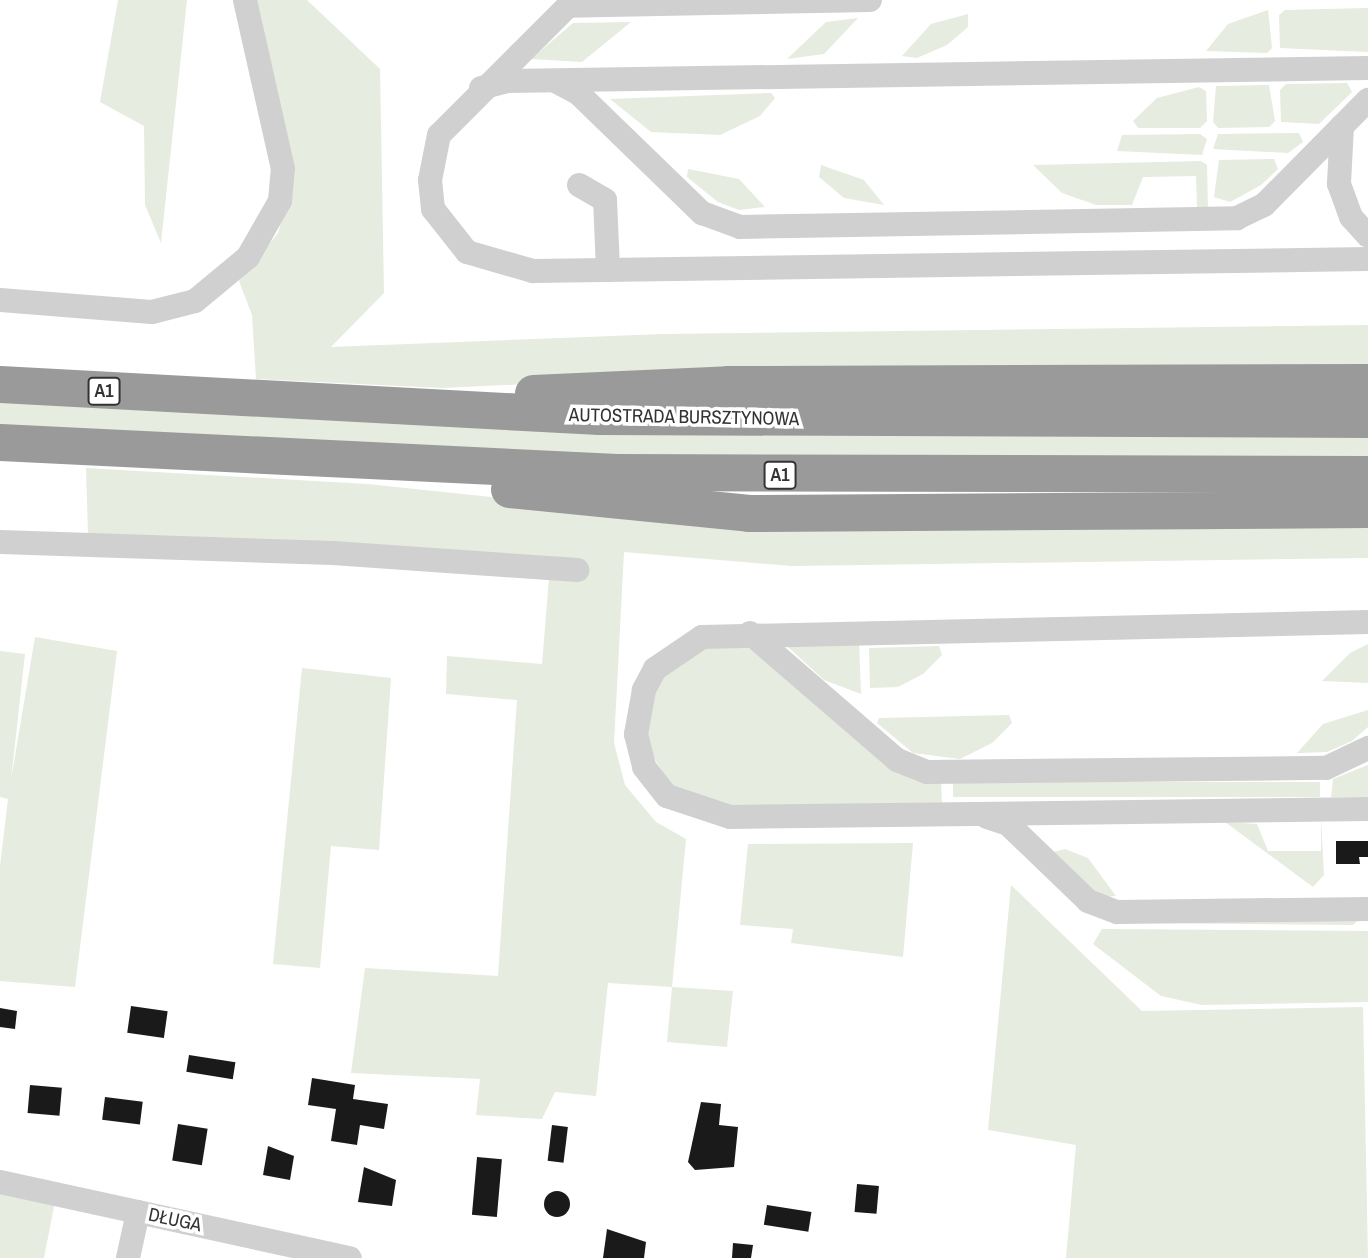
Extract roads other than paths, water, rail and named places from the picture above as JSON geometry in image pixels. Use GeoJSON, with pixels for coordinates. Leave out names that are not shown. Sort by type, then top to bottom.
{"type":"FeatureCollection","features":[{"type":"Feature","properties":{"kind":"highway"},"geometry":{"type":"LineString","coordinates":[[208,398],[715,384],[1368,382]]}},
{"type":"Feature","properties":{"kind":"highway","name":"AUTOSTRADA BURSZTYNOWA"},"geometry":{"type":"LineString","coordinates":[[0,384],[208,398],[613,416],[1368,419]]}},
{"type":"Feature","properties":{"kind":"highway","name":"A1"},"geometry":{"type":"LineString","coordinates":[[0,442],[617,472],[1368,474]]}},
{"type":"Feature","properties":{"kind":"highway"},"geometry":{"type":"LineString","coordinates":[[192,452],[749,513],[1368,509]]}},
{"type":"Feature","properties":{"kind":"street"},"geometry":{"type":"LineString","coordinates":[[0,299],[152,312],[195,301],[248,257],[280,201],[283,169],[245,0]]}},
{"type":"Feature","properties":{"kind":"street"},"geometry":{"type":"LineString","coordinates":[[870,0],[568,6],[480,88],[439,135],[432,160],[433,209],[450,236],[485,262],[510,268],[608,270],[1368,259]]}},
{"type":"Feature","properties":{"kind":"street"},"geometry":{"type":"LineString","coordinates":[[480,88],[557,82],[1368,68]]}},
{"type":"Feature","properties":{"kind":"street"},"geometry":{"type":"LineString","coordinates":[[557,82],[578,93],[702,213],[740,227],[1237,218],[1264,205],[1368,100]]}},
{"type":"Feature","properties":{"kind":"street"},"geometry":{"type":"LineString","coordinates":[[1342,126],[1339,184],[1351,217],[1368,236]]}},
{"type":"Feature","properties":{"kind":"street"},"geometry":{"type":"LineString","coordinates":[[579,185],[605,200],[608,270]]}},
{"type":"Feature","properties":{"kind":"street"},"geometry":{"type":"LineString","coordinates":[[0,542],[577,570]]}},
{"type":"Feature","properties":{"kind":"street"},"geometry":{"type":"LineString","coordinates":[[1368,622],[750,633],[685,644],[655,669],[644,690],[637,750],[667,796],[730,817],[1368,808]]}},
{"type":"Feature","properties":{"kind":"street"},"geometry":{"type":"LineString","coordinates":[[750,633],[897,760],[927,772],[1326,768],[1368,748]]}},
{"type":"Feature","properties":{"kind":"street"},"geometry":{"type":"LineString","coordinates":[[973,814],[1008,824],[1067,886],[1117,912],[1368,909]]}},
{"type":"Feature","properties":{"kind":"street","name":"DŁUGA"},"geometry":{"type":"LineString","coordinates":[[0,1182],[350,1258]]}},
{"type":"Feature","properties":{"kind":"street"},"geometry":{"type":"LineString","coordinates":[[128,1258],[138,1212]]}}]}
